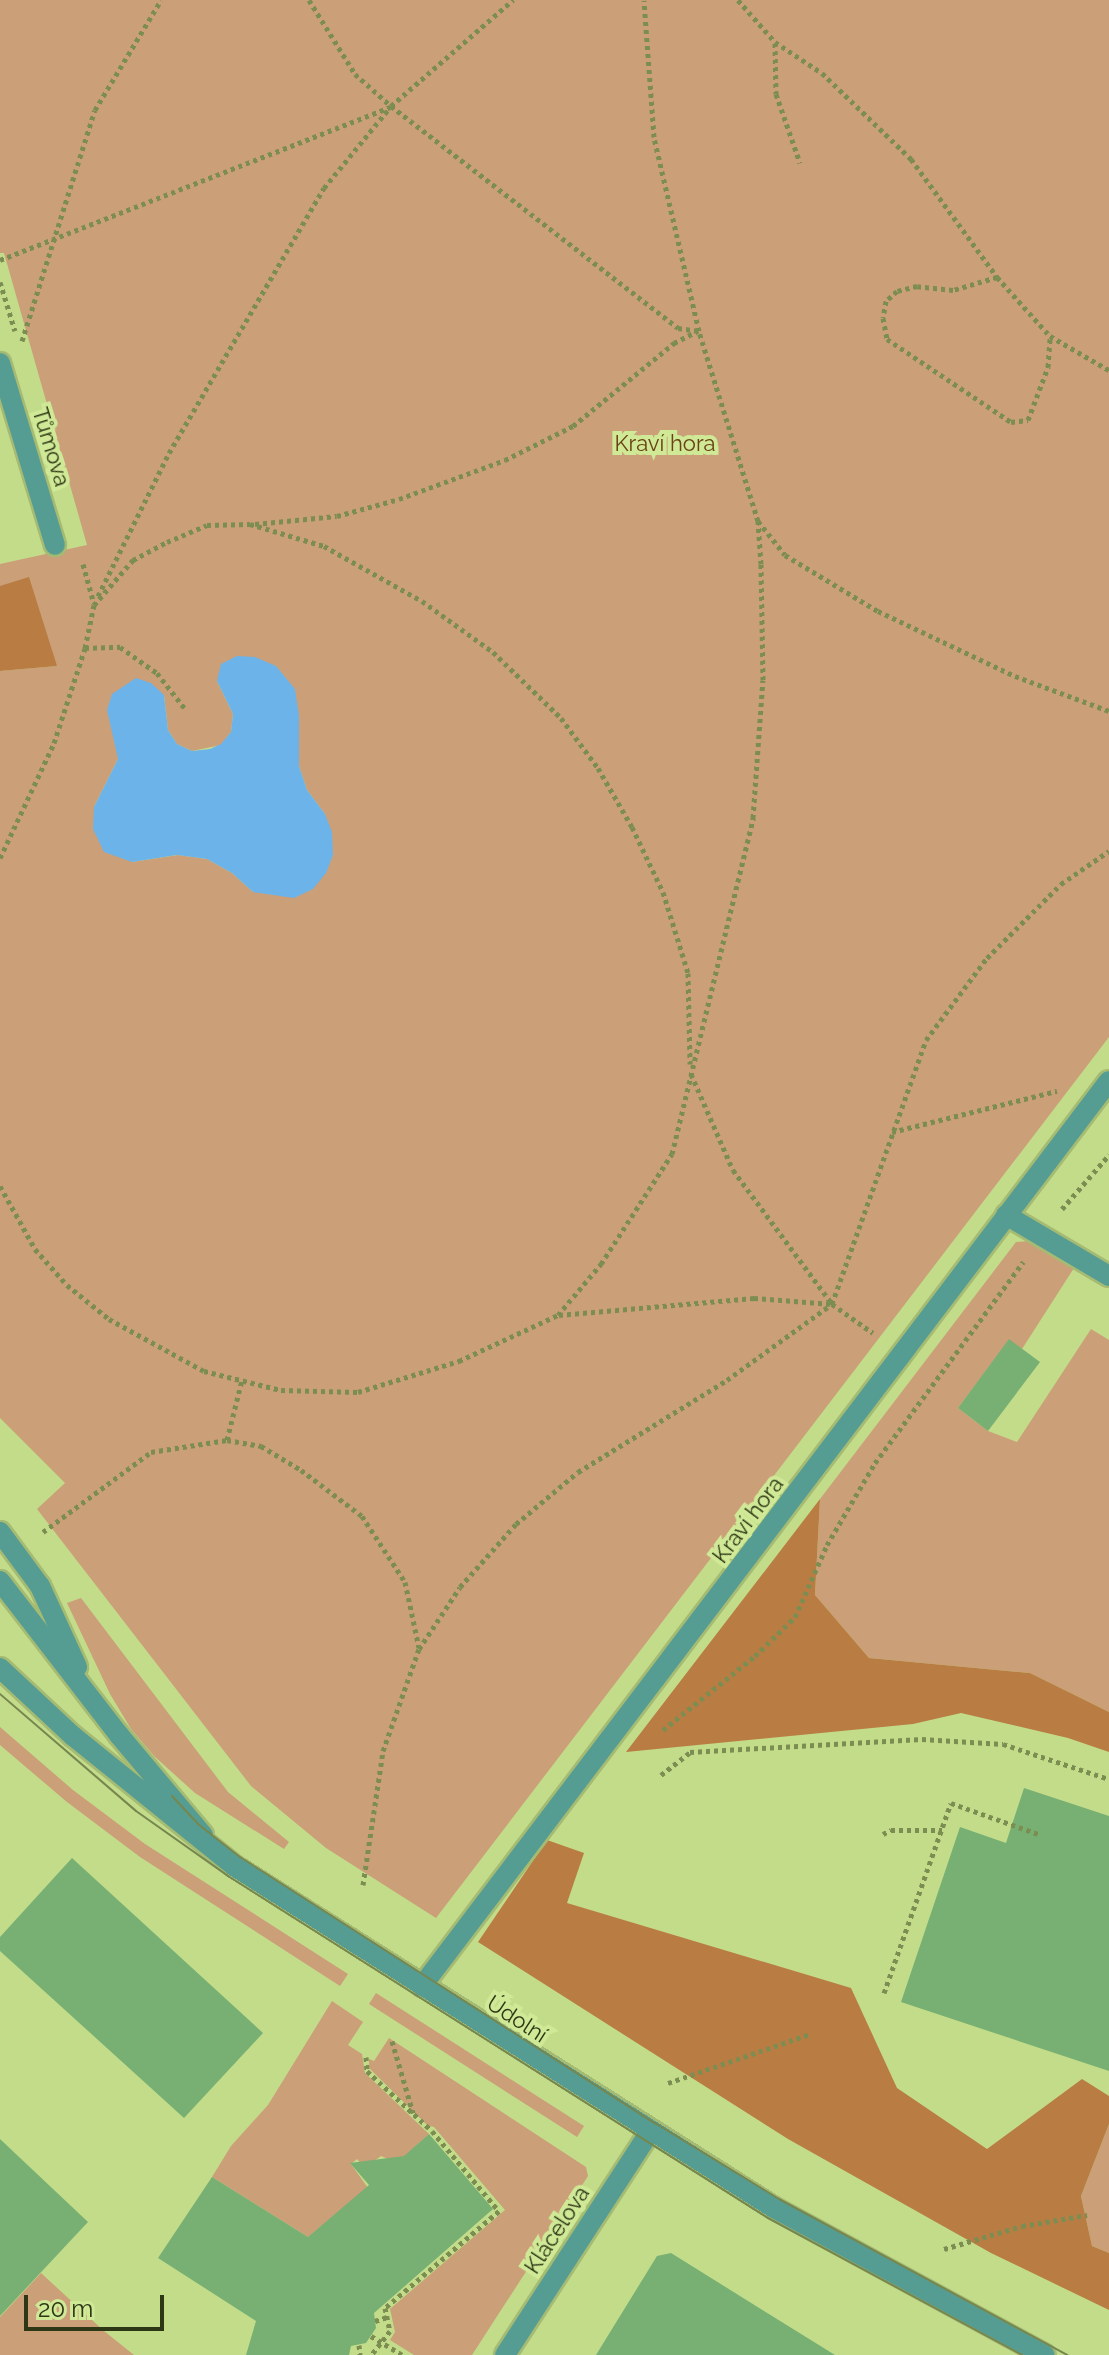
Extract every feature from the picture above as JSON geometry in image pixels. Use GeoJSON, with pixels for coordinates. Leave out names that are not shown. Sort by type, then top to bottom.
{"type":"FeatureCollection","features":[{"type":"Feature","properties":{"kind":"street","name":"Tůmova"},"geometry":{"type":"LineString","coordinates":[[0,363],[55,545]]}},
{"type":"Feature","properties":{"kind":"street","name":"Kraví hora"},"geometry":{"type":"LineString","coordinates":[[422,1986],[1109,1081]]}},
{"type":"Feature","properties":{"kind":"street"},"geometry":{"type":"LineString","coordinates":[[1006,1215],[1109,1276]]}},
{"type":"Feature","properties":{"kind":"street"},"geometry":{"type":"LineString","coordinates":[[0,1532],[40,1586],[89,1693],[119,1735]]}},
{"type":"Feature","properties":{"kind":"street"},"geometry":{"type":"LineString","coordinates":[[0,1581],[119,1735],[234,1866]]}},
{"type":"Feature","properties":{"kind":"street","name":"Údolní"},"geometry":{"type":"LineString","coordinates":[[0,1668],[73,1736],[234,1866],[774,2208],[1045,2355]]}},
{"type":"Feature","properties":{"kind":"street","name":"Klácelova"},"geometry":{"type":"LineString","coordinates":[[505,2355],[650,2132]]}},
{"type":"Feature","properties":{"kind":"path"},"geometry":{"type":"LineString","coordinates":[[20,347],[51,240],[95,110],[161,0]]}},
{"type":"Feature","properties":{"kind":"path"},"geometry":{"type":"LineString","coordinates":[[309,0],[355,74],[391,106],[678,328],[699,331]]}},
{"type":"Feature","properties":{"kind":"path"},"geometry":{"type":"LineString","coordinates":[[0,858],[54,743],[85,648],[94,605],[169,453],[253,304],[324,188],[391,106],[513,0]]}},
{"type":"Feature","properties":{"kind":"path"},"geometry":{"type":"LineString","coordinates":[[558,1315],[601,1264],[672,1154],[753,818],[763,680],[758,521],[699,331],[654,137],[644,0]]}},
{"type":"Feature","properties":{"kind":"path"},"geometry":{"type":"LineString","coordinates":[[738,0],[775,42],[822,73],[911,159],[997,277],[1050,336],[1109,370]]}},
{"type":"Feature","properties":{"kind":"path"},"geometry":{"type":"LineString","coordinates":[[775,42],[776,94],[800,163]]}},
{"type":"Feature","properties":{"kind":"path"},"geometry":{"type":"LineString","coordinates":[[0,260],[391,106]]}},
{"type":"Feature","properties":{"kind":"path"},"geometry":{"type":"LineString","coordinates":[[997,277],[953,290],[917,286],[897,291],[886,301],[883,318],[887,339],[1011,422],[1028,420],[1048,367],[1050,336]]}},
{"type":"Feature","properties":{"kind":"path"},"geometry":{"type":"LineString","coordinates":[[94,605],[133,560],[207,525],[337,516],[399,499],[505,460],[573,426],[674,343],[699,331]]}},
{"type":"Feature","properties":{"kind":"path"},"geometry":{"type":"LineString","coordinates":[[758,521],[785,555],[878,611],[1015,676],[1109,711]]}},
{"type":"Feature","properties":{"kind":"path"},"geometry":{"type":"LineString","coordinates":[[250,524],[324,546],[422,601],[493,652],[561,718],[605,780],[663,892],[688,973],[690,1073],[733,1170],[832,1304],[873,1333]]}},
{"type":"Feature","properties":{"kind":"path"},"geometry":{"type":"LineString","coordinates":[[85,648],[120,647],[157,673],[186,710]]}},
{"type":"Feature","properties":{"kind":"path"},"geometry":{"type":"LineString","coordinates":[[363,1885],[383,1751],[419,1649],[460,1587],[516,1524],[578,1472],[727,1380],[832,1304],[926,1040],[987,958],[1061,884],[1109,851]]}},
{"type":"Feature","properties":{"kind":"path"},"geometry":{"type":"LineString","coordinates":[[891,1132],[1065,1088]]}},
{"type":"Feature","properties":{"kind":"path"},"geometry":{"type":"LineString","coordinates":[[657,1735],[755,1656],[795,1617],[827,1545],[875,1463],[942,1376],[1042,1235],[1109,1155]]}},
{"type":"Feature","properties":{"kind":"path"},"geometry":{"type":"LineString","coordinates":[[0,1186],[35,1249],[67,1285],[109,1319],[204,1371],[281,1390],[358,1392],[459,1361],[558,1315],[754,1298],[832,1304]]}},
{"type":"Feature","properties":{"kind":"path"},"geometry":{"type":"LineString","coordinates":[[227,1440],[242,1380]]}},
{"type":"Feature","properties":{"kind":"path"},"geometry":{"type":"LineString","coordinates":[[43,1532],[151,1452],[227,1440],[261,1446],[301,1470],[362,1516],[405,1582],[419,1649]]}},
{"type":"Feature","properties":{"kind":"path"},"geometry":{"type":"LineString","coordinates":[[661,1775],[690,1752],[922,1739],[1003,1744],[1109,1779]]}},
{"type":"Feature","properties":{"kind":"path"},"geometry":{"type":"LineString","coordinates":[[884,1993],[951,1803],[1041,1835]]}},
{"type":"Feature","properties":{"kind":"path"},"geometry":{"type":"LineString","coordinates":[[883,1834],[891,1830],[942,1830]]}},
{"type":"Feature","properties":{"kind":"path"},"geometry":{"type":"LineString","coordinates":[[668,2083],[810,2034]]}},
{"type":"Feature","properties":{"kind":"path"},"geometry":{"type":"LineString","coordinates":[[392,2041],[416,2117]]}},
{"type":"Feature","properties":{"kind":"path"},"geometry":{"type":"LineString","coordinates":[[366,2057],[367,2071],[432,2131],[499,2211],[385,2308],[390,2331],[371,2355]]}},
{"type":"Feature","properties":{"kind":"path"},"geometry":{"type":"LineString","coordinates":[[944,2249],[1022,2226],[1087,2215]]}},
{"type":"Feature","properties":{"kind":"path"},"geometry":{"type":"LineString","coordinates":[[375,2321],[387,2317]]}},
{"type":"Feature","properties":{"kind":"path"},"geometry":{"type":"LineString","coordinates":[[371,2336],[403,2355]]}},
{"type":"Feature","properties":{"kind":"path"},"geometry":{"type":"LineString","coordinates":[[359,2345],[360,2355]]}},
{"type":"Feature","properties":{"kind":"green space","name":"Kraví hora"},"geometry":{"type":"Polygon","coordinates":[[[0,0],[1109,0],[1109,1037],[436,1918],[326,1848],[251,1786],[37,1509],[65,1483],[0,1418],[0,671],[57,666],[0,586],[0,564],[87,545],[4,253],[0,253],[0,0]],[[217,681],[233,714],[231,732],[221,745],[192,751],[177,744],[168,730],[164,695],[118,759],[94,807],[132,862],[178,855],[207,859],[232,873],[253,892],[325,814],[307,790],[299,766],[299,716],[217,681]]]}},
{"type":"Feature","properties":{"kind":"green space"},"geometry":{"type":"Polygon","coordinates":[[[1030,1241],[1074,1268],[1022,1349],[1009,1340],[958,1408],[988,1431],[1017,1442],[1091,1329],[1109,1340],[1109,1712],[1030,1673],[869,1658],[815,1595],[820,1499],[1016,1242],[1030,1241]]]}},
{"type":"Feature","properties":{"kind":"green space"},"geometry":{"type":"Polygon","coordinates":[[[81,1598],[228,1792],[289,1842],[284,1849],[195,1793],[154,1756],[131,1729],[110,1694],[67,1603],[81,1598]]]}},
{"type":"Feature","properties":{"kind":"green space"},"geometry":{"type":"Polygon","coordinates":[[[0,1727],[73,1790],[145,1844],[348,1974],[340,1986],[140,1857],[67,1802],[0,1745],[0,1727]]]}},
{"type":"Feature","properties":{"kind":"green space"},"geometry":{"type":"Polygon","coordinates":[[[376,1993],[584,2126],[577,2137],[369,2004],[376,1993]]]}},
{"type":"Feature","properties":{"kind":"green space"},"geometry":{"type":"Polygon","coordinates":[[[332,2001],[363,2022],[348,2045],[362,2054],[365,2073],[429,2134],[397,2163],[381,2156],[365,2168],[357,2159],[351,2164],[368,2188],[308,2237],[212,2177],[231,2146],[268,2105],[332,2001]]]}},
{"type":"Feature","properties":{"kind":"green space"},"geometry":{"type":"Polygon","coordinates":[[[389,2038],[586,2167],[588,2176],[472,2355],[414,2355],[390,2340],[395,2332],[390,2309],[505,2210],[434,2127],[427,2125],[369,2068],[369,2059],[374,2061],[389,2038]]]}},
{"type":"Feature","properties":{"kind":"green space"},"geometry":{"type":"Polygon","coordinates":[[[1109,2124],[1109,2253],[1092,2246],[1081,2196],[1109,2124]]]}},
{"type":"Feature","properties":{"kind":"green space"},"geometry":{"type":"Polygon","coordinates":[[[41,2273],[134,2355],[0,2355],[0,2317],[41,2273]]]}},
{"type":"Feature","properties":{"kind":"shaded area"},"geometry":{"type":"Polygon","coordinates":[[[29,577],[57,666],[0,671],[0,586],[29,577]]]}},
{"type":"Feature","properties":{"kind":"shaded area"},"geometry":{"type":"Polygon","coordinates":[[[820,1499],[815,1595],[869,1658],[1030,1673],[1109,1712],[1109,1752],[1068,1738],[961,1713],[913,1724],[626,1752],[820,1499]]]}},
{"type":"Feature","properties":{"kind":"shaded area"},"geometry":{"type":"Polygon","coordinates":[[[547,1840],[584,1853],[567,1903],[851,1988],[897,2088],[987,2149],[1082,2079],[1109,2096],[1109,2124],[1081,2196],[1092,2246],[1109,2253],[1109,2310],[991,2253],[788,2139],[478,1942],[547,1840]]]}},
{"type":"Feature","properties":{"kind":"water"},"geometry":{"type":"Polygon","coordinates":[[[237,656],[255,657],[276,666],[295,689],[299,716],[299,766],[307,790],[325,814],[332,832],[333,855],[326,873],[313,889],[294,898],[253,892],[232,873],[207,859],[177,855],[132,862],[104,852],[93,829],[94,807],[118,759],[107,710],[112,694],[136,678],[151,683],[164,695],[168,730],[177,744],[192,751],[210,749],[221,744],[231,732],[233,714],[217,681],[221,664],[237,656]]]}},
{"type":"Feature","properties":{"kind":"building"},"geometry":{"type":"Polygon","coordinates":[[[1009,1339],[1040,1362],[988,1431],[958,1408],[1009,1339]]]}},
{"type":"Feature","properties":{"kind":"building"},"geometry":{"type":"Polygon","coordinates":[[[1024,1788],[1109,1816],[1109,2071],[901,2002],[960,1827],[1006,1843],[1024,1788]]]}},
{"type":"Feature","properties":{"kind":"building"},"geometry":{"type":"Polygon","coordinates":[[[72,1858],[263,2033],[184,2118],[0,1951],[0,1937],[72,1858]]]}},
{"type":"Feature","properties":{"kind":"building"},"geometry":{"type":"Polygon","coordinates":[[[429,2134],[493,2209],[374,2313],[376,2328],[366,2343],[351,2346],[349,2355],[246,2355],[256,2321],[158,2258],[212,2177],[308,2237],[369,2185],[350,2163],[404,2156],[429,2134]]]}},
{"type":"Feature","properties":{"kind":"building"},"geometry":{"type":"Polygon","coordinates":[[[0,2139],[88,2222],[0,2316],[0,2139]]]}},
{"type":"Feature","properties":{"kind":"building"},"geometry":{"type":"Polygon","coordinates":[[[671,2253],[835,2355],[596,2355],[657,2256],[671,2253]]]}},
{"type":"Feature","properties":{"kind":"tram line"},"geometry":{"type":"LineString","coordinates":[[0,1694],[136,1811],[228,1876],[768,2218],[1022,2355]]}},
{"type":"Feature","properties":{"kind":"tram line"},"geometry":{"type":"LineString","coordinates":[[172,1796],[198,1824],[240,1857],[655,2123],[779,2199],[1068,2355]]}}]}
